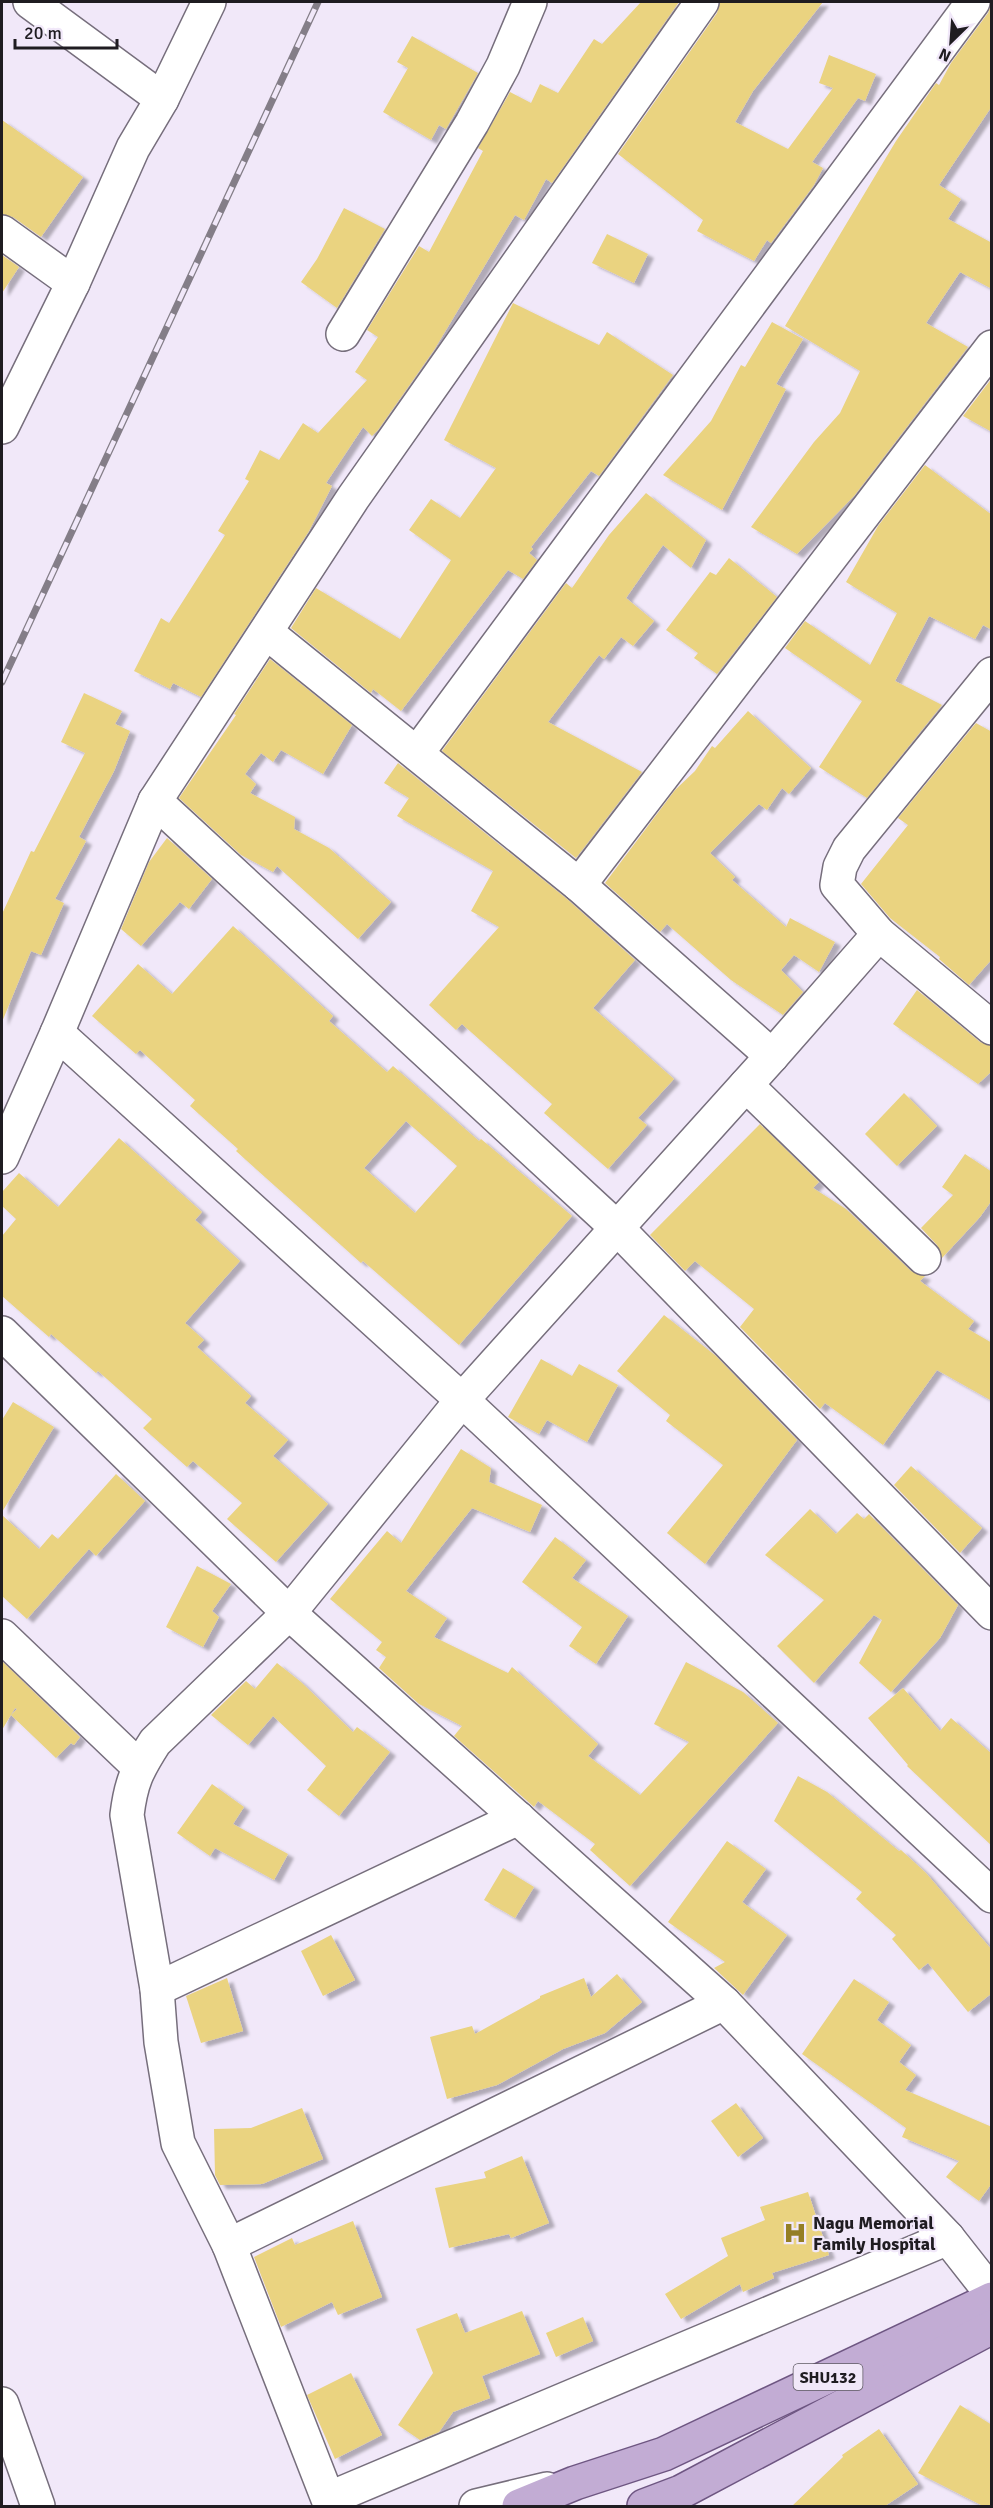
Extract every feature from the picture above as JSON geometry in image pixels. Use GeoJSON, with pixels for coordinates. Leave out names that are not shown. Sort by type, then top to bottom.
{"type":"FeatureCollection","features":[{"type":"Feature","properties":{"kind":"main road","name":"SHU132"},"geometry":{"type":"LineString","coordinates":[[519,2506],[575,2483],[664,2454],[992,2299]]}},
{"type":"Feature","properties":{"kind":"main road","name":"SHU132"},"geometry":{"type":"LineString","coordinates":[[644,2506],[681,2492],[992,2327]]}},
{"type":"Feature","properties":{"kind":"street"},"geometry":{"type":"LineString","coordinates":[[30,2],[162,99]]}},
{"type":"Feature","properties":{"kind":"street"},"geometry":{"type":"LineString","coordinates":[[2,427],[73,283],[133,148],[162,99],[209,2]]}},
{"type":"Feature","properties":{"kind":"street"},"geometry":{"type":"LineString","coordinates":[[343,334],[472,123],[502,66],[531,2]]}},
{"type":"Feature","properties":{"kind":"street"},"geometry":{"type":"LineString","coordinates":[[2,1157],[155,801],[353,498],[702,2]]}},
{"type":"Feature","properties":{"kind":"street"},"geometry":{"type":"LineString","coordinates":[[417,752],[973,2]]}},
{"type":"Feature","properties":{"kind":"street"},"geometry":{"type":"LineString","coordinates":[[2,232],[73,283]]}},
{"type":"Feature","properties":{"kind":"street"},"geometry":{"type":"LineString","coordinates":[[579,885],[992,347]]}},
{"type":"Feature","properties":{"kind":"street"},"geometry":{"type":"LineString","coordinates":[[266,632],[579,885],[772,1056]]}},
{"type":"Feature","properties":{"kind":"street"},"geometry":{"type":"LineString","coordinates":[[987,1015],[879,934],[837,885],[840,867],[849,849],[992,674]]}},
{"type":"Feature","properties":{"kind":"street"},"geometry":{"type":"LineString","coordinates":[[155,801],[616,1227],[992,1613]]}},
{"type":"Feature","properties":{"kind":"street"},"geometry":{"type":"LineString","coordinates":[[879,934],[462,1400],[289,1613],[156,1742],[139,1767],[130,1789],[127,1815],[157,1989],[161,2042],[178,2143],[229,2245],[330,2503],[948,2238]]}},
{"type":"Feature","properties":{"kind":"street"},"geometry":{"type":"LineString","coordinates":[[57,1033],[462,1400],[992,1896]]}},
{"type":"Feature","properties":{"kind":"street"},"geometry":{"type":"LineString","coordinates":[[746,1085],[924,1258]]}},
{"type":"Feature","properties":{"kind":"street"},"geometry":{"type":"LineString","coordinates":[[2,1333],[289,1613],[724,2003],[948,2238],[992,2294]]}},
{"type":"Feature","properties":{"kind":"street"},"geometry":{"type":"LineString","coordinates":[[2,1636],[139,1767]]}},
{"type":"Feature","properties":{"kind":"street"},"geometry":{"type":"LineString","coordinates":[[157,1989],[518,1818]]}},
{"type":"Feature","properties":{"kind":"street"},"geometry":{"type":"LineString","coordinates":[[229,2245],[724,2003]]}},
{"type":"Feature","properties":{"kind":"street"},"geometry":{"type":"LineString","coordinates":[[2,2404],[38,2506]]}},
{"type":"Feature","properties":{"kind":"street"},"geometry":{"type":"LineString","coordinates":[[476,2506],[575,2483]]}},
{"type":"Feature","properties":{"kind":"building"},"geometry":{"type":"Polygon","coordinates":[[[641,2],[679,2],[552,183],[546,179],[524,220],[515,215],[434,350],[378,430],[372,436],[363,427],[326,483],[332,486],[309,531],[201,697],[173,683],[170,689],[134,671],[161,618],[169,623],[225,535],[218,531],[249,481],[245,479],[260,450],[279,460],[303,423],[318,433],[367,380],[355,372],[378,337],[367,330],[419,246],[429,252],[483,151],[478,148],[510,92],[531,103],[540,84],[558,93],[594,39],[602,44],[641,2]]]}},
{"type":"Feature","properties":{"kind":"building"},"geometry":{"type":"Polygon","coordinates":[[[720,2],[823,2],[753,91],[735,122],[788,149],[833,88],[819,83],[829,55],[876,74],[865,101],[858,98],[812,162],[823,168],[814,185],[771,243],[767,240],[754,261],[697,231],[703,220],[618,154],[717,13],[720,2]]]}},
{"type":"Feature","properties":{"kind":"building"},"geometry":{"type":"Polygon","coordinates":[[[991,5],[992,106],[939,185],[961,199],[948,219],[992,243],[992,289],[960,272],[926,323],[968,347],[854,496],[797,554],[751,527],[814,442],[840,413],[860,371],[785,326],[896,141],[936,83],[939,85],[951,63],[988,13],[991,5]]]}},
{"type":"Feature","properties":{"kind":"building"},"geometry":{"type":"Polygon","coordinates":[[[412,36],[478,73],[446,129],[439,125],[431,140],[383,112],[408,68],[397,62],[412,36]]]}},
{"type":"Feature","properties":{"kind":"building"},"geometry":{"type":"Polygon","coordinates":[[[2,120],[83,177],[41,237],[13,217],[2,214],[2,120]]]}},
{"type":"Feature","properties":{"kind":"building"},"geometry":{"type":"Polygon","coordinates":[[[344,208],[385,229],[337,308],[301,282],[317,259],[344,208]]]}},
{"type":"Feature","properties":{"kind":"building"},"geometry":{"type":"Polygon","coordinates":[[[607,234],[648,254],[634,283],[592,263],[607,234]]]}},
{"type":"Feature","properties":{"kind":"building"},"geometry":{"type":"Polygon","coordinates":[[[2,255],[19,267],[2,293],[2,255]]]}},
{"type":"Feature","properties":{"kind":"building"},"geometry":{"type":"Polygon","coordinates":[[[513,303],[599,345],[607,332],[673,375],[599,476],[591,471],[531,547],[533,549],[529,553],[537,560],[523,579],[508,570],[401,711],[373,689],[371,693],[291,628],[316,588],[400,639],[451,560],[409,530],[431,499],[460,518],[496,468],[444,440],[513,303]]]}},
{"type":"Feature","properties":{"kind":"building"},"geometry":{"type":"Polygon","coordinates":[[[772,322],[803,339],[776,384],[786,389],[722,510],[663,475],[711,421],[741,365],[745,367],[772,322]]]}},
{"type":"Feature","properties":{"kind":"building"},"geometry":{"type":"Polygon","coordinates":[[[992,378],[992,432],[963,416],[992,378]]]}},
{"type":"Feature","properties":{"kind":"building"},"geometry":{"type":"Polygon","coordinates":[[[925,465],[992,515],[992,630],[983,625],[975,639],[929,616],[895,681],[942,705],[867,798],[819,767],[862,701],[785,648],[805,621],[870,665],[897,613],[846,582],[878,526],[925,465]]]}},
{"type":"Feature","properties":{"kind":"building"},"geometry":{"type":"Polygon","coordinates":[[[646,493],[706,540],[691,568],[663,545],[626,598],[654,621],[633,646],[621,637],[604,659],[599,655],[548,722],[642,772],[576,858],[442,751],[566,583],[572,588],[609,535],[646,493]]]}},
{"type":"Feature","properties":{"kind":"building"},"geometry":{"type":"Polygon","coordinates":[[[729,558],[777,597],[717,674],[694,658],[698,653],[666,630],[710,572],[716,575],[729,558]]]}},
{"type":"Feature","properties":{"kind":"building"},"geometry":{"type":"Polygon","coordinates":[[[270,659],[352,725],[323,774],[281,750],[273,762],[261,753],[245,774],[256,784],[250,793],[295,817],[294,829],[329,848],[391,902],[358,939],[277,866],[273,872],[241,855],[179,798],[236,715],[234,714],[270,659]]]}},
{"type":"Feature","properties":{"kind":"building"},"geometry":{"type":"Polygon","coordinates":[[[84,693],[122,711],[115,724],[130,731],[114,771],[79,837],[86,841],[55,899],[64,903],[41,955],[31,951],[2,1022],[2,914],[31,851],[34,852],[85,753],[61,742],[84,693]]]}},
{"type":"Feature","properties":{"kind":"building"},"geometry":{"type":"Polygon","coordinates":[[[748,711],[811,768],[789,794],[782,788],[767,810],[759,804],[710,853],[735,877],[732,880],[786,927],[790,918],[835,942],[819,972],[794,955],[781,970],[803,992],[783,1015],[731,980],[667,924],[660,932],[605,883],[675,790],[695,771],[712,746],[715,748],[748,711]]]}},
{"type":"Feature","properties":{"kind":"building"},"geometry":{"type":"Polygon","coordinates":[[[976,723],[992,732],[992,959],[969,985],[939,959],[940,957],[890,918],[861,884],[908,825],[898,818],[976,723]]]}},
{"type":"Feature","properties":{"kind":"building"},"geometry":{"type":"Polygon","coordinates":[[[398,763],[567,899],[635,960],[593,1008],[674,1079],[638,1118],[647,1125],[608,1169],[544,1113],[552,1104],[462,1024],[456,1030],[429,1005],[499,927],[471,911],[493,871],[397,816],[409,798],[384,783],[398,763]]]}},
{"type":"Feature","properties":{"kind":"building"},"geometry":{"type":"Polygon","coordinates":[[[167,838],[212,879],[189,909],[180,902],[141,946],[121,929],[149,862],[167,838]]]}},
{"type":"Feature","properties":{"kind":"building"},"geometry":{"type":"Polygon","coordinates":[[[233,926],[333,1016],[329,1021],[387,1072],[393,1066],[479,1141],[481,1139],[572,1216],[459,1345],[363,1261],[361,1263],[236,1151],[238,1149],[190,1106],[195,1100],[140,1050],[136,1054],[92,1016],[138,964],[172,994],[233,926]],[[406,1121],[364,1168],[415,1213],[457,1166],[406,1121]]]}},
{"type":"Feature","properties":{"kind":"building"},"geometry":{"type":"Polygon","coordinates":[[[917,990],[980,1042],[992,1046],[992,1071],[978,1084],[893,1024],[917,990]]]}},
{"type":"Feature","properties":{"kind":"building"},"geometry":{"type":"Polygon","coordinates":[[[904,1093],[937,1126],[897,1166],[865,1134],[904,1093]]]}},
{"type":"Feature","properties":{"kind":"building"},"geometry":{"type":"Polygon","coordinates":[[[760,1124],[819,1182],[813,1188],[846,1209],[911,1271],[925,1276],[920,1281],[974,1321],[968,1329],[992,1343],[992,1401],[937,1370],[883,1445],[825,1403],[820,1409],[740,1327],[754,1309],[695,1261],[685,1271],[650,1235],[760,1124]]]}},
{"type":"Feature","properties":{"kind":"building"},"geometry":{"type":"Polygon","coordinates":[[[119,1138],[202,1212],[195,1220],[240,1261],[185,1323],[204,1340],[197,1347],[251,1396],[245,1403],[288,1440],[273,1456],[328,1504],[276,1562],[227,1519],[242,1503],[193,1461],[187,1467],[143,1428],[152,1419],[98,1371],[96,1373],[51,1334],[49,1337],[2,1296],[2,1236],[16,1219],[2,1206],[2,1192],[19,1173],[58,1207],[119,1138]]]}},
{"type":"Feature","properties":{"kind":"building"},"geometry":{"type":"Polygon","coordinates":[[[965,1154],[992,1172],[992,1200],[980,1217],[942,1258],[937,1245],[921,1228],[953,1195],[942,1187],[965,1154]]]}},
{"type":"Feature","properties":{"kind":"building"},"geometry":{"type":"Polygon","coordinates":[[[664,1315],[716,1356],[797,1440],[705,1564],[667,1533],[723,1465],[666,1421],[670,1415],[617,1371],[664,1315]]]}},
{"type":"Feature","properties":{"kind":"building"},"geometry":{"type":"Polygon","coordinates":[[[541,1359],[572,1376],[579,1364],[618,1385],[587,1442],[547,1420],[539,1434],[508,1417],[541,1359]]]}},
{"type":"Feature","properties":{"kind":"building"},"geometry":{"type":"Polygon","coordinates":[[[13,1402],[54,1427],[2,1512],[2,1420],[13,1402]]]}},
{"type":"Feature","properties":{"kind":"building"},"geometry":{"type":"Polygon","coordinates":[[[461,1449],[491,1468],[489,1482],[542,1505],[530,1532],[472,1508],[406,1591],[447,1618],[434,1637],[508,1673],[512,1667],[598,1744],[588,1756],[640,1795],[689,1742],[654,1724],[686,1662],[743,1692],[778,1723],[630,1886],[590,1850],[595,1844],[538,1801],[534,1807],[454,1736],[462,1726],[419,1704],[379,1668],[386,1657],[376,1650],[382,1642],[330,1599],[387,1531],[401,1543],[461,1449]]]}},
{"type":"Feature","properties":{"kind":"building"},"geometry":{"type":"Polygon","coordinates":[[[911,1466],[982,1528],[960,1553],[894,1485],[911,1466]]]}},
{"type":"Feature","properties":{"kind":"building"},"geometry":{"type":"Polygon","coordinates":[[[116,1474],[145,1501],[96,1556],[89,1549],[27,1619],[2,1596],[2,1515],[39,1549],[52,1534],[58,1539],[116,1474]]]}},
{"type":"Feature","properties":{"kind":"building"},"geometry":{"type":"Polygon","coordinates":[[[810,1509],[836,1534],[857,1513],[864,1519],[869,1514],[958,1605],[940,1638],[891,1692],[859,1663],[882,1620],[874,1615],[814,1683],[777,1646],[824,1600],[765,1555],[810,1509]]]}},
{"type":"Feature","properties":{"kind":"building"},"geometry":{"type":"Polygon","coordinates":[[[555,1537],[586,1560],[572,1578],[628,1616],[596,1664],[569,1646],[582,1627],[522,1582],[555,1537]]]}},
{"type":"Feature","properties":{"kind":"building"},"geometry":{"type":"Polygon","coordinates":[[[197,1566],[231,1584],[212,1611],[219,1617],[203,1647],[166,1627],[197,1566]]]}},
{"type":"Feature","properties":{"kind":"building"},"geometry":{"type":"Polygon","coordinates":[[[2,1661],[80,1737],[74,1745],[71,1743],[56,1758],[11,1715],[17,1709],[15,1708],[2,1730],[2,1661]]]}},
{"type":"Feature","properties":{"kind":"building"},"geometry":{"type":"Polygon","coordinates":[[[277,1663],[301,1682],[353,1732],[357,1727],[390,1752],[339,1816],[307,1790],[326,1766],[273,1716],[248,1745],[211,1715],[246,1681],[255,1689],[277,1663]]]}},
{"type":"Feature","properties":{"kind":"building"},"geometry":{"type":"Polygon","coordinates":[[[903,1688],[940,1731],[951,1718],[992,1754],[992,1846],[907,1766],[868,1718],[903,1688]]]}},
{"type":"Feature","properties":{"kind":"building"},"geometry":{"type":"Polygon","coordinates":[[[798,1776],[827,1792],[899,1851],[901,1850],[926,1873],[992,1950],[992,1993],[968,2012],[928,1963],[919,1970],[892,1939],[896,1935],[856,1899],[862,1892],[774,1821],[798,1776]]]}},
{"type":"Feature","properties":{"kind":"building"},"geometry":{"type":"Polygon","coordinates":[[[212,1784],[244,1807],[233,1824],[288,1854],[274,1880],[215,1848],[210,1856],[177,1833],[212,1784]]]}},
{"type":"Feature","properties":{"kind":"building"},"geometry":{"type":"Polygon","coordinates":[[[727,1841],[766,1869],[742,1902],[787,1935],[743,1995],[714,1968],[725,1962],[668,1922],[727,1841]]]}},
{"type":"Feature","properties":{"kind":"building"},"geometry":{"type":"Polygon","coordinates":[[[503,1868],[534,1887],[515,1918],[484,1900],[503,1868]]]}},
{"type":"Feature","properties":{"kind":"building"},"geometry":{"type":"Polygon","coordinates":[[[331,1935],[355,1980],[323,1996],[301,1951],[331,1935]]]}},
{"type":"Feature","properties":{"kind":"building"},"geometry":{"type":"Polygon","coordinates":[[[617,1974],[642,2002],[605,2033],[563,2049],[497,2085],[447,2099],[430,2037],[472,2026],[475,2034],[540,1996],[584,1978],[591,1997],[617,1974]]]}},
{"type":"Feature","properties":{"kind":"building"},"geometry":{"type":"Polygon","coordinates":[[[227,1978],[243,2031],[201,2043],[186,1996],[227,1978]]]}},
{"type":"Feature","properties":{"kind":"building"},"geometry":{"type":"Polygon","coordinates":[[[854,1979],[889,2002],[877,2020],[911,2045],[899,2062],[916,2075],[905,2090],[992,2127],[992,2183],[979,2201],[946,2177],[959,2161],[902,2137],[906,2128],[802,2054],[854,1979]]]}},
{"type":"Feature","properties":{"kind":"building"},"geometry":{"type":"Polygon","coordinates":[[[736,2103],[763,2138],[738,2157],[711,2121],[736,2103]]]}},
{"type":"Feature","properties":{"kind":"building"},"geometry":{"type":"Polygon","coordinates":[[[302,2108],[323,2159],[262,2184],[220,2185],[215,2175],[214,2129],[251,2128],[302,2108]]]}},
{"type":"Feature","properties":{"kind":"building"},"geometry":{"type":"Polygon","coordinates":[[[522,2156],[549,2223],[511,2238],[509,2234],[449,2248],[435,2188],[486,2178],[484,2172],[522,2156]]]}},
{"type":"Feature","properties":{"kind":"building"},"geometry":{"type":"Polygon","coordinates":[[[808,2192],[829,2255],[772,2273],[774,2278],[743,2292],[740,2284],[681,2319],[665,2294],[728,2256],[721,2238],[765,2220],[760,2207],[808,2192]]]}},
{"type":"Feature","properties":{"kind":"building"},"geometry":{"type":"Polygon","coordinates":[[[353,2221],[382,2297],[338,2315],[332,2302],[281,2327],[254,2257],[292,2238],[295,2245],[353,2221]]]}},
{"type":"Feature","properties":{"kind":"building"},"geometry":{"type":"Polygon","coordinates":[[[522,2311],[540,2354],[482,2376],[490,2398],[453,2412],[439,2432],[420,2440],[398,2425],[433,2373],[416,2329],[457,2313],[465,2333],[522,2311]]]}},
{"type":"Feature","properties":{"kind":"building"},"geometry":{"type":"Polygon","coordinates":[[[583,2317],[593,2341],[556,2357],[546,2333],[583,2317]]]}},
{"type":"Feature","properties":{"kind":"building"},"geometry":{"type":"Polygon","coordinates":[[[351,2373],[382,2435],[335,2459],[307,2395],[351,2373]]]}},
{"type":"Feature","properties":{"kind":"building"},"geometry":{"type":"Polygon","coordinates":[[[960,2405],[992,2425],[992,2506],[983,2506],[918,2473],[960,2405]]]}},
{"type":"Feature","properties":{"kind":"building"},"geometry":{"type":"Polygon","coordinates":[[[879,2429],[918,2484],[885,2506],[792,2506],[843,2457],[842,2455],[879,2429]]]}},
{"type":"Feature","properties":{"kind":"railway"},"geometry":{"type":"LineString","coordinates":[[2,682],[318,2]]}},
{"type":"Feature","properties":{"kind":"place","name":"Nagu Memorial Family Hospital"},"geometry":{"type":"Point","coordinates":[795,2233]}}]}
